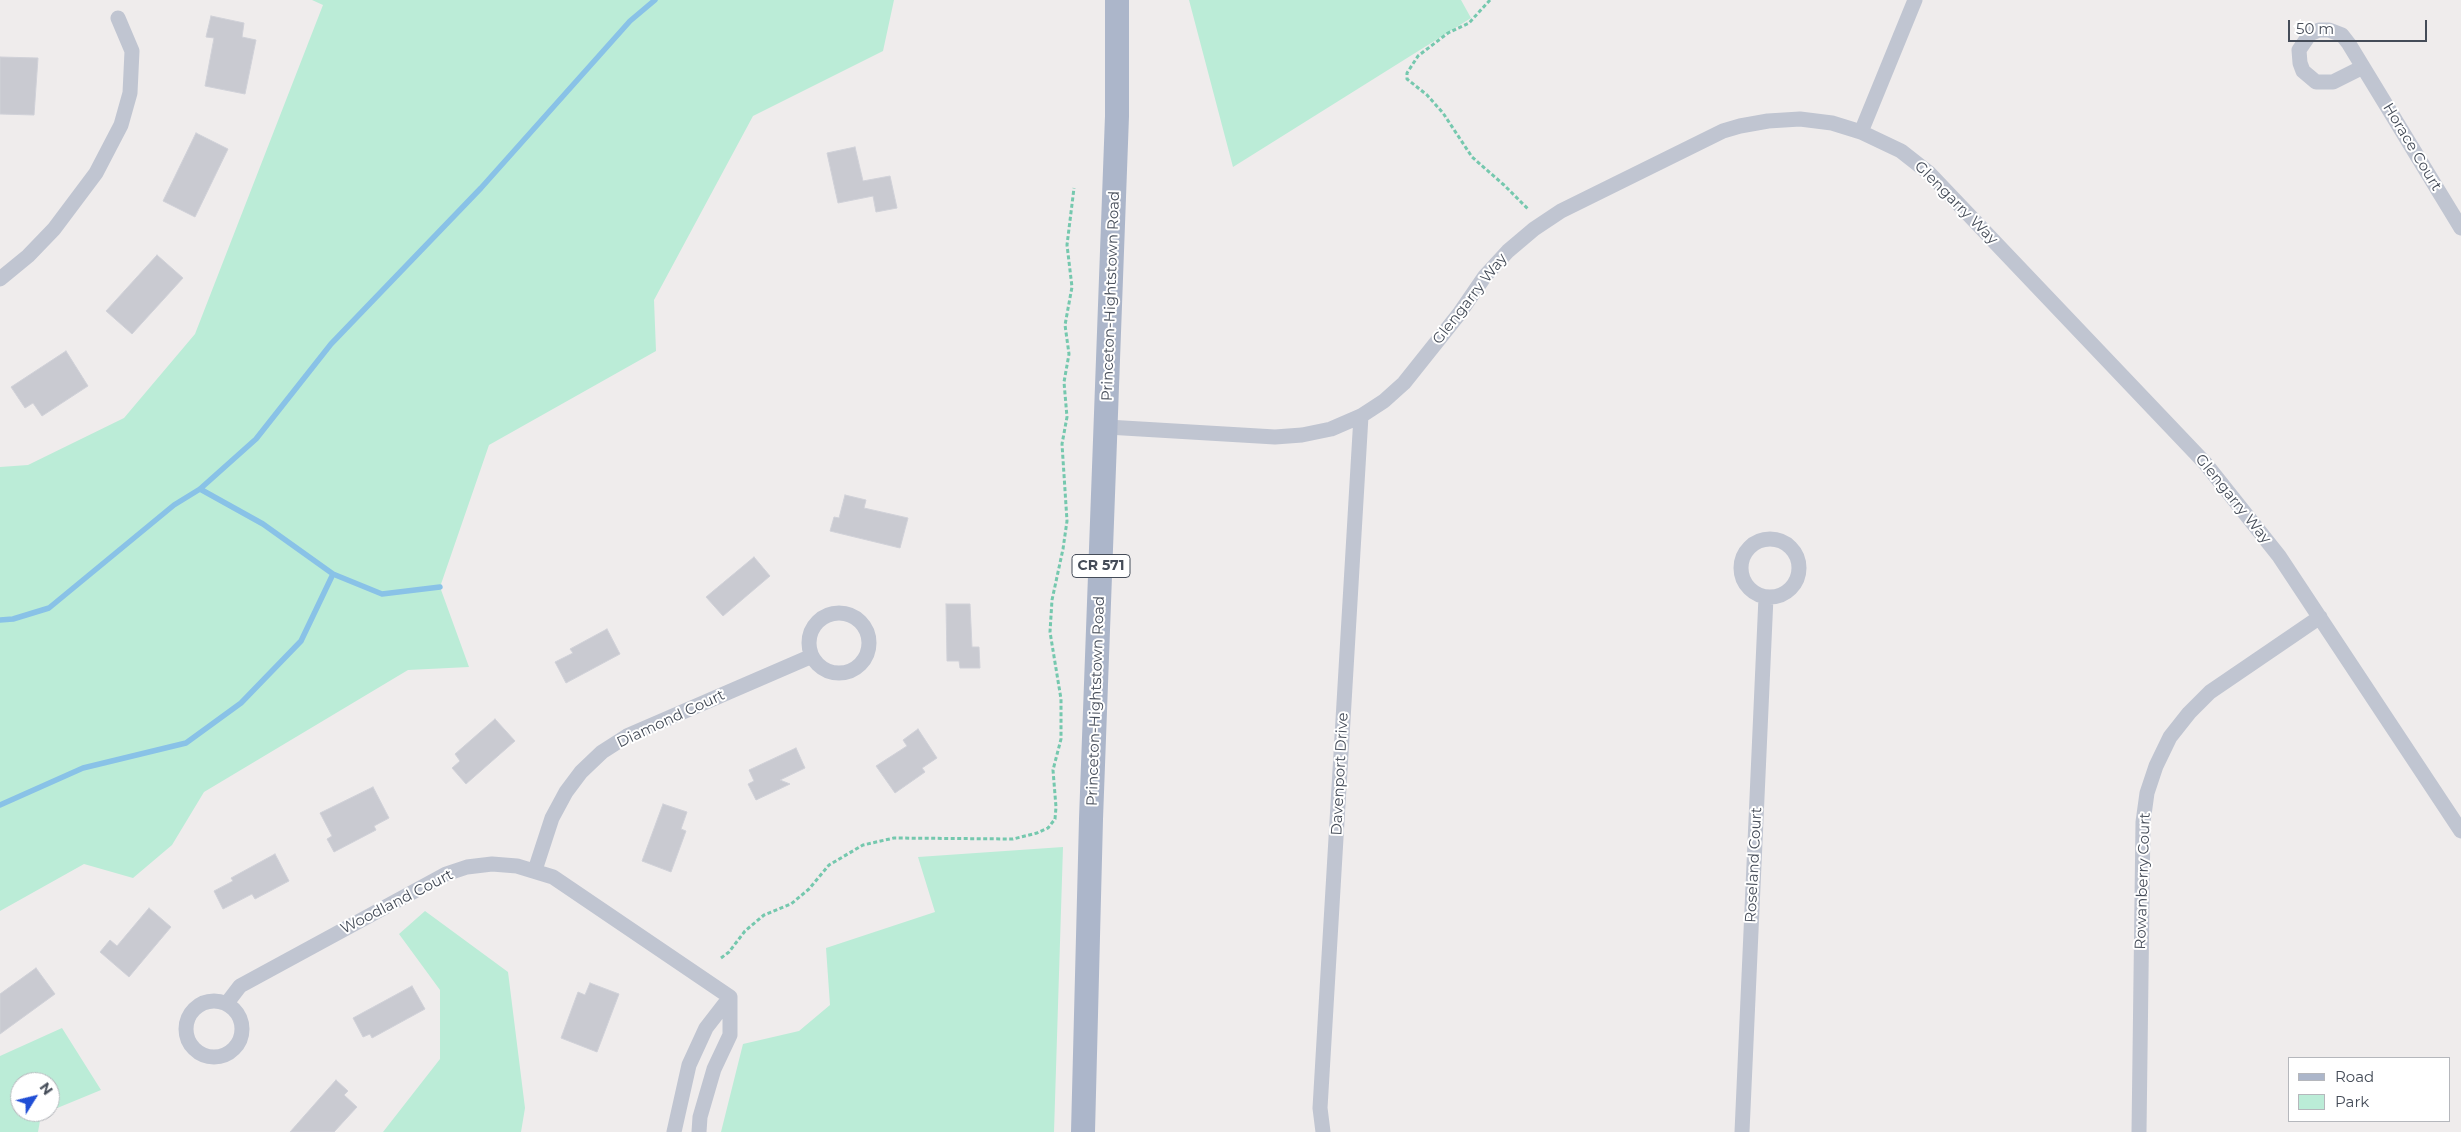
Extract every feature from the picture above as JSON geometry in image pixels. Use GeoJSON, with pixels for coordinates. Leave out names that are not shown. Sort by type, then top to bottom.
{"type":"FeatureCollection","features":[{"type":"Feature","properties":{"kind":"main road","name":"Princeton-Hightstown Road"},"geometry":{"type":"LineString","coordinates":[[1083,1132],[1090,837],[1118,98],[1117,0]]}},
{"type":"Feature","properties":{"kind":"street"},"geometry":{"type":"LineString","coordinates":[[1861,132],[1915,0]]}},
{"type":"Feature","properties":{"kind":"street"},"geometry":{"type":"LineString","coordinates":[[0,279],[28,256],[54,230],[96,172],[117,132],[130,94],[132,51],[118,18]]}},
{"type":"Feature","properties":{"kind":"street","name":"Horace Court"},"geometry":{"type":"LineString","coordinates":[[2363,67],[2459,222]]}},
{"type":"Feature","properties":{"kind":"street","name":"Glengarry Way"},"geometry":{"type":"LineString","coordinates":[[1107,427],[1275,437],[1302,435],[1331,429],[1360,416],[1384,401],[1404,383],[1459,314],[1485,276],[1508,251],[1534,229],[1561,211],[1723,131],[1768,120],[1800,119],[1832,123],[1861,132],[1901,151],[1929,172],[2205,463],[2279,556],[2461,831]]}},
{"type":"Feature","properties":{"kind":"street","name":"Davenport Drive"},"geometry":{"type":"LineString","coordinates":[[1323,1132],[1320,1108],[1360,416]]}},
{"type":"Feature","properties":{"kind":"street","name":"Roseland Court"},"geometry":{"type":"LineString","coordinates":[[1742,1132],[1766,597]]}},
{"type":"Feature","properties":{"kind":"street"},"geometry":{"type":"LineString","coordinates":[[837,612],[851,614],[864,624],[870,639],[869,650],[858,666],[843,673],[832,672],[818,665],[812,656],[809,647],[809,637],[816,622],[825,616],[837,612]]}},
{"type":"Feature","properties":{"kind":"street","name":"Rowanberry Court"},"geometry":{"type":"LineString","coordinates":[[2138,1132],[2143,822],[2147,793],[2156,766],[2170,738],[2189,713],[2210,692],[2320,618]]}},
{"type":"Feature","properties":{"kind":"street","name":"Diamond Court"},"geometry":{"type":"LineString","coordinates":[[535,870],[552,818],[566,792],[602,752],[626,736],[812,656]]}},
{"type":"Feature","properties":{"kind":"street","name":"Woodland Court"},"geometry":{"type":"LineString","coordinates":[[227,1003],[240,986],[446,874],[468,867],[492,864],[517,866],[553,877],[730,998]]}},
{"type":"Feature","properties":{"kind":"street"},"geometry":{"type":"LineString","coordinates":[[674,1132],[689,1065],[706,1028],[730,998]]}},
{"type":"Feature","properties":{"kind":"street"},"geometry":{"type":"LineString","coordinates":[[700,1132],[700,1117],[714,1069],[730,1035],[730,998]]}},
{"type":"Feature","properties":{"kind":"path"},"geometry":{"type":"LineString","coordinates":[[1490,0],[1469,23],[1448,34],[1418,56],[1407,73],[1407,79],[1427,95],[1443,113],[1472,157],[1530,210]]}},
{"type":"Feature","properties":{"kind":"path"},"geometry":{"type":"LineString","coordinates":[[721,958],[764,915],[791,904],[809,889],[829,865],[863,845],[894,838],[1013,839],[1048,828],[1055,819],[1053,770],[1061,739],[1061,699],[1050,632],[1052,600],[1067,521],[1062,444],[1067,417],[1064,382],[1069,354],[1065,325],[1072,287],[1067,245],[1074,188]]}},
{"type":"Feature","properties":{"kind":"green space"},"geometry":{"type":"Polygon","coordinates":[[[312,0],[894,0],[883,51],[753,116],[654,300],[656,351],[489,445],[440,587],[469,667],[408,670],[204,792],[172,845],[133,878],[84,864],[0,911],[0,467],[28,465],[124,418],[195,334],[323,5],[312,0]]]}},
{"type":"Feature","properties":{"kind":"green space"},"geometry":{"type":"Polygon","coordinates":[[[1189,0],[1461,0],[1471,18],[1233,167],[1189,0]]]}},
{"type":"Feature","properties":{"kind":"green space"},"geometry":{"type":"Polygon","coordinates":[[[1063,847],[1054,1132],[721,1132],[743,1044],[799,1031],[830,1005],[826,948],[935,912],[918,857],[1063,847]]]}},
{"type":"Feature","properties":{"kind":"green space"},"geometry":{"type":"Polygon","coordinates":[[[425,911],[508,972],[525,1108],[521,1132],[383,1132],[440,1059],[440,990],[399,934],[425,911]]]}},
{"type":"Feature","properties":{"kind":"green space"},"geometry":{"type":"Polygon","coordinates":[[[62,1028],[101,1090],[60,1107],[60,1072],[10,1072],[10,1122],[40,1122],[38,1132],[0,1132],[0,1056],[62,1028]]]}},
{"type":"Feature","properties":{"kind":"building"},"geometry":{"type":"Polygon","coordinates":[[[211,16],[244,23],[242,37],[256,40],[245,94],[205,86],[214,38],[206,37],[211,16]]]}},
{"type":"Feature","properties":{"kind":"building"},"geometry":{"type":"Polygon","coordinates":[[[0,57],[38,58],[34,115],[0,114],[0,57]]]}},
{"type":"Feature","properties":{"kind":"building"},"geometry":{"type":"Polygon","coordinates":[[[196,133],[228,149],[195,217],[163,201],[196,133]]]}},
{"type":"Feature","properties":{"kind":"building"},"geometry":{"type":"Polygon","coordinates":[[[855,147],[863,181],[890,176],[897,208],[876,212],[873,196],[838,203],[827,153],[855,147]]]}},
{"type":"Feature","properties":{"kind":"building"},"geometry":{"type":"Polygon","coordinates":[[[157,255],[183,278],[132,334],[106,311],[157,255]]]}},
{"type":"Feature","properties":{"kind":"building"},"geometry":{"type":"Polygon","coordinates":[[[66,351],[88,386],[42,416],[33,403],[25,408],[11,387],[66,351]]]}},
{"type":"Feature","properties":{"kind":"building"},"geometry":{"type":"Polygon","coordinates":[[[845,495],[866,500],[864,508],[908,518],[900,548],[830,531],[834,517],[839,518],[845,495]]]}},
{"type":"Feature","properties":{"kind":"building"},"geometry":{"type":"Polygon","coordinates":[[[754,557],[770,576],[723,616],[706,597],[754,557]]]}},
{"type":"Feature","properties":{"kind":"building"},"geometry":{"type":"Polygon","coordinates":[[[946,604],[970,604],[972,647],[979,647],[980,668],[960,668],[959,661],[947,661],[946,604]]]}},
{"type":"Feature","properties":{"kind":"building"},"geometry":{"type":"Polygon","coordinates":[[[607,629],[620,654],[566,683],[555,662],[573,653],[570,649],[607,629]]]}},
{"type":"Feature","properties":{"kind":"building"},"geometry":{"type":"Polygon","coordinates":[[[495,719],[515,741],[466,784],[452,768],[460,761],[455,754],[495,719]]]}},
{"type":"Feature","properties":{"kind":"building"},"geometry":{"type":"Polygon","coordinates":[[[918,729],[937,758],[922,768],[925,772],[895,793],[876,766],[907,746],[903,740],[918,729]]]}},
{"type":"Feature","properties":{"kind":"building"},"geometry":{"type":"Polygon","coordinates":[[[796,748],[805,768],[780,780],[790,784],[756,800],[748,784],[754,781],[749,770],[796,748]]]}},
{"type":"Feature","properties":{"kind":"building"},"geometry":{"type":"Polygon","coordinates":[[[373,787],[389,818],[374,826],[376,830],[334,852],[327,839],[332,836],[320,813],[373,787]]]}},
{"type":"Feature","properties":{"kind":"building"},"geometry":{"type":"Polygon","coordinates":[[[663,804],[687,812],[681,829],[686,831],[671,872],[642,861],[663,804]]]}},
{"type":"Feature","properties":{"kind":"building"},"geometry":{"type":"Polygon","coordinates":[[[275,854],[289,881],[255,899],[252,894],[223,909],[214,891],[233,881],[231,878],[275,854]]]}},
{"type":"Feature","properties":{"kind":"building"},"geometry":{"type":"Polygon","coordinates":[[[149,908],[171,927],[129,977],[100,952],[110,940],[117,946],[149,908]]]}},
{"type":"Feature","properties":{"kind":"building"},"geometry":{"type":"Polygon","coordinates":[[[36,968],[55,994],[0,1034],[0,994],[36,968]]]}},
{"type":"Feature","properties":{"kind":"building"},"geometry":{"type":"Polygon","coordinates":[[[590,983],[619,994],[597,1052],[561,1038],[578,992],[585,995],[590,983]]]}},
{"type":"Feature","properties":{"kind":"building"},"geometry":{"type":"Polygon","coordinates":[[[412,986],[425,1009],[372,1038],[370,1034],[363,1037],[353,1018],[412,986]]]}},
{"type":"Feature","properties":{"kind":"building"},"geometry":{"type":"Polygon","coordinates":[[[336,1080],[348,1091],[344,1095],[357,1107],[334,1132],[290,1132],[336,1080]]]}},
{"type":"Feature","properties":{"kind":"waterway"},"geometry":{"type":"LineString","coordinates":[[0,620],[13,619],[49,608],[174,505],[200,489],[256,439],[331,344],[481,188],[630,21],[655,0]]}},
{"type":"Feature","properties":{"kind":"waterway"},"geometry":{"type":"LineString","coordinates":[[200,489],[263,524],[333,574],[382,594],[440,587]]}},
{"type":"Feature","properties":{"kind":"waterway"},"geometry":{"type":"LineString","coordinates":[[0,805],[83,768],[186,743],[241,703],[301,641],[333,574]]}}]}
